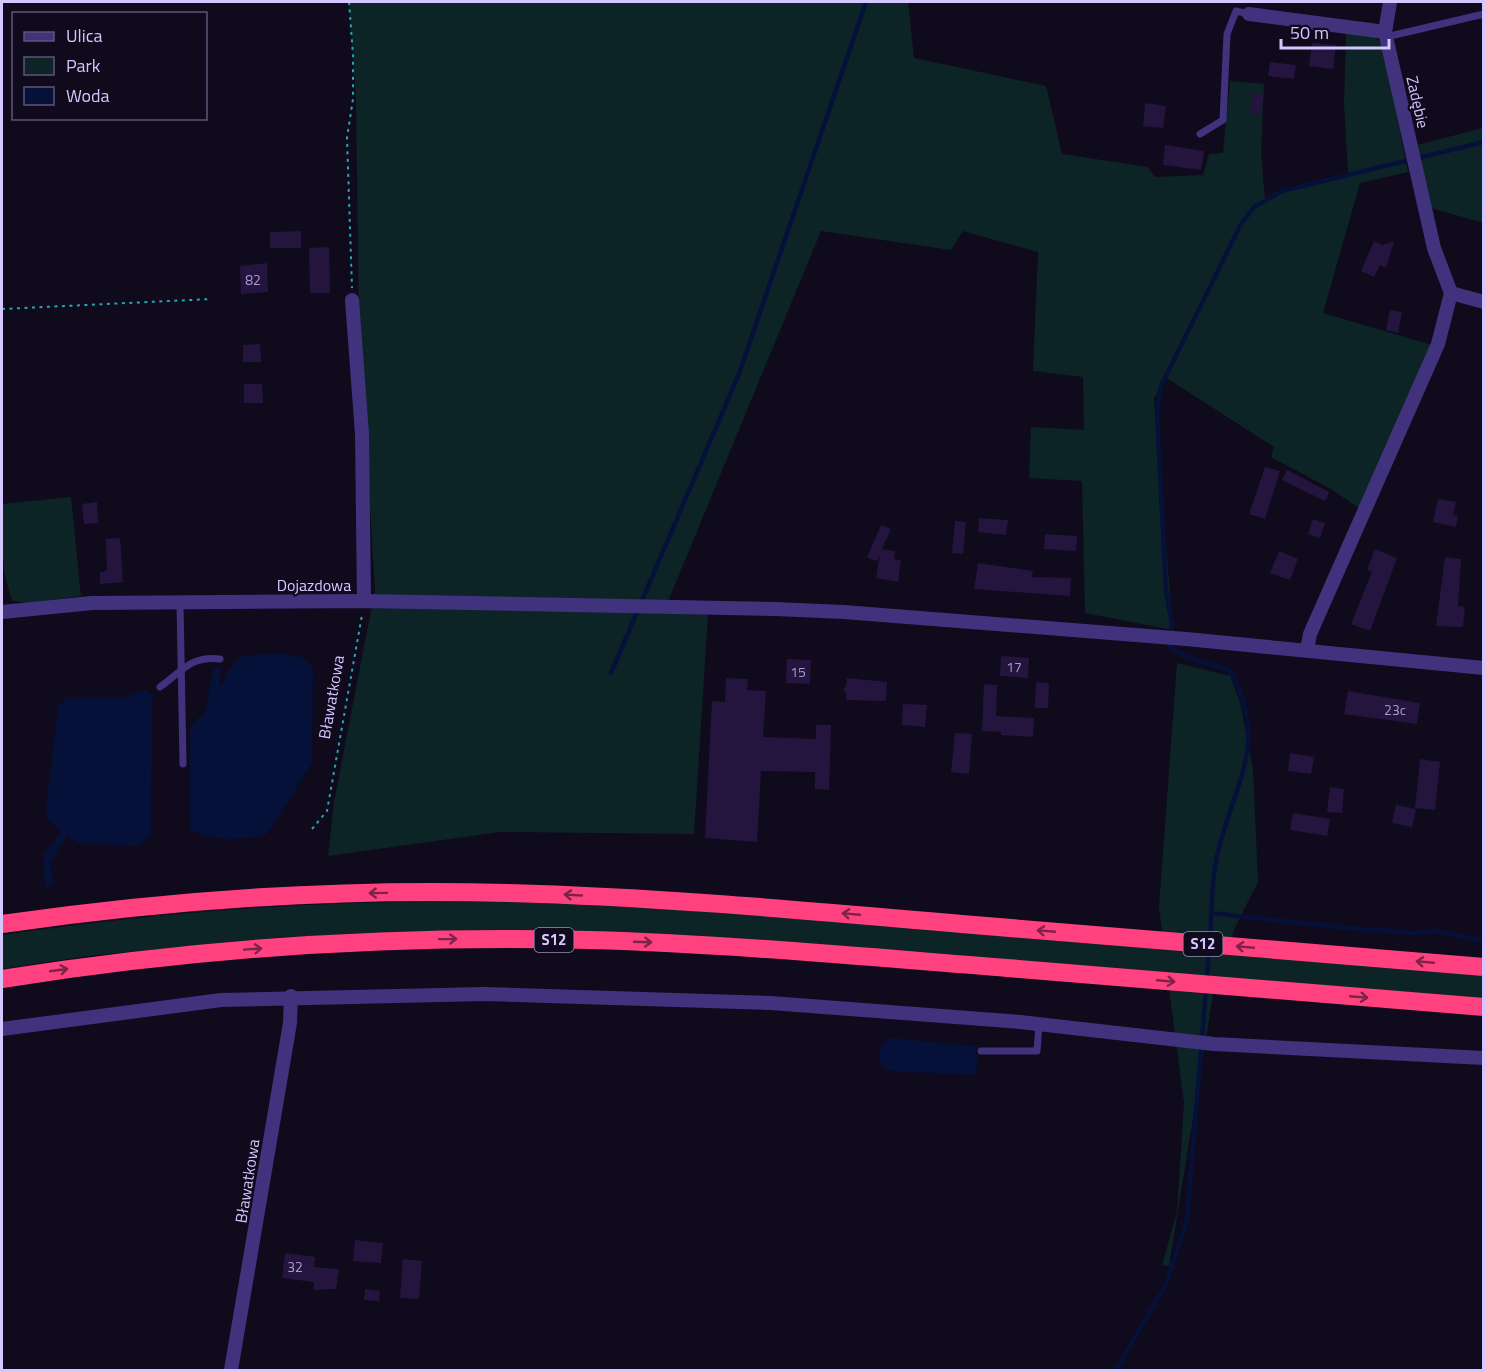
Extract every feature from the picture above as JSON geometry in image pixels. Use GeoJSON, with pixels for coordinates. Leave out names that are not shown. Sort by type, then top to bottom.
{"type":"FeatureCollection","features":[{"type":"Feature","properties":{"kind":"highway","name":"S12"},"geometry":{"type":"LineString","coordinates":[[2,924],[101,911],[246,898],[363,893],[504,893],[682,901],[1484,967]]}},
{"type":"Feature","properties":{"kind":"highway","name":"S12"},"geometry":{"type":"LineString","coordinates":[[2,979],[114,963],[252,949],[397,941],[505,939],[722,946],[1484,1007]]}},
{"type":"Feature","properties":{"kind":"street","name":"Zadębie"},"geometry":{"type":"LineString","coordinates":[[1390,2],[1386,35],[1434,248],[1451,293]]}},
{"type":"Feature","properties":{"kind":"street"},"geometry":{"type":"LineString","coordinates":[[1250,14],[1386,35]]}},
{"type":"Feature","properties":{"kind":"street"},"geometry":{"type":"LineString","coordinates":[[1306,650],[1310,634],[1438,344],[1451,293],[1484,302]]}},
{"type":"Feature","properties":{"kind":"street"},"geometry":{"type":"LineString","coordinates":[[352,300],[362,434],[364,602]]}},
{"type":"Feature","properties":{"kind":"street","name":"Dojazdowa"},"geometry":{"type":"LineString","coordinates":[[2,611],[92,603],[364,602],[844,612],[1186,639],[1484,668]]}},
{"type":"Feature","properties":{"kind":"street"},"geometry":{"type":"LineString","coordinates":[[2,1029],[187,1003],[291,996],[484,994],[723,1000],[1039,1024],[1214,1044],[1484,1058]]}},
{"type":"Feature","properties":{"kind":"street","name":"Bławatkowa"},"geometry":{"type":"LineString","coordinates":[[231,1371],[290,1023],[291,996]]}},
{"type":"Feature","properties":{"kind":"lane"},"geometry":{"type":"LineString","coordinates":[[1200,134],[1223,120],[1227,34],[1236,11],[1250,14]]}},
{"type":"Feature","properties":{"kind":"lane"},"geometry":{"type":"LineString","coordinates":[[1386,35],[1484,14]]}},
{"type":"Feature","properties":{"kind":"lane"},"geometry":{"type":"LineString","coordinates":[[180,602],[183,666],[183,764]]}},
{"type":"Feature","properties":{"kind":"lane"},"geometry":{"type":"LineString","coordinates":[[160,687],[183,666],[208,657],[220,659]]}},
{"type":"Feature","properties":{"kind":"lane"},"geometry":{"type":"LineString","coordinates":[[981,1051],[1037,1051],[1039,1024]]}},
{"type":"Feature","properties":{"kind":"path"},"geometry":{"type":"LineString","coordinates":[[349,2],[353,55],[353,99],[348,138],[352,300]]}},
{"type":"Feature","properties":{"kind":"path"},"geometry":{"type":"LineString","coordinates":[[2,309],[211,299]]}},
{"type":"Feature","properties":{"kind":"path","name":"Bławatkowa"},"geometry":{"type":"LineString","coordinates":[[312,829],[327,811],[364,602]]}},
{"type":"Feature","properties":{"kind":"green space"},"geometry":{"type":"Polygon","coordinates":[[[349,2],[908,2],[914,58],[1046,86],[1062,154],[1148,167],[1155,177],[1203,175],[1209,154],[1223,153],[1230,81],[1264,84],[1261,152],[1265,199],[1275,192],[1348,173],[1344,105],[1346,33],[1373,36],[1382,43],[1408,172],[1360,183],[1323,313],[1432,345],[1359,508],[1331,489],[1271,457],[1274,447],[1165,377],[1154,399],[1173,630],[1085,613],[1082,481],[1029,478],[1031,427],[1084,430],[1083,377],[1033,371],[1038,252],[963,231],[951,250],[821,231],[669,599],[666,613],[708,615],[694,834],[500,832],[328,856],[334,802],[375,590],[359,323],[356,99],[349,2]]]}},
{"type":"Feature","properties":{"kind":"green space"},"geometry":{"type":"Polygon","coordinates":[[[1483,128],[1483,223],[1432,208],[1417,145],[1483,128]]]}},
{"type":"Feature","properties":{"kind":"green space"},"geometry":{"type":"Polygon","coordinates":[[[71,497],[81,596],[27,603],[13,601],[4,566],[2,504],[71,497]]]}},
{"type":"Feature","properties":{"kind":"green space"},"geometry":{"type":"Polygon","coordinates":[[[1177,663],[1230,676],[1240,702],[1253,770],[1258,882],[1236,925],[1226,953],[1483,974],[1484,999],[1214,988],[1169,1266],[1162,1265],[1177,1212],[1184,1103],[1167,973],[499,931],[282,937],[88,956],[2,969],[2,935],[187,913],[374,903],[498,902],[664,909],[1164,947],[1159,907],[1177,663]]]}},
{"type":"Feature","properties":{"kind":"water"},"geometry":{"type":"Polygon","coordinates":[[[285,654],[302,658],[313,668],[312,763],[267,834],[238,839],[207,836],[190,829],[190,729],[198,717],[204,716],[214,668],[221,668],[219,684],[222,685],[235,662],[250,655],[285,654]]]}},
{"type":"Feature","properties":{"kind":"water"},"geometry":{"type":"Polygon","coordinates":[[[144,690],[154,695],[152,702],[151,834],[140,846],[78,843],[67,836],[50,862],[54,885],[45,887],[43,855],[61,832],[48,820],[46,811],[58,706],[68,697],[127,697],[144,690]]]}},
{"type":"Feature","properties":{"kind":"water"},"geometry":{"type":"Polygon","coordinates":[[[892,1038],[974,1046],[978,1057],[976,1073],[970,1075],[890,1071],[881,1065],[880,1055],[885,1040],[892,1038]]]}},
{"type":"Feature","properties":{"kind":"building"},"geometry":{"type":"Polygon","coordinates":[[[1312,43],[1336,45],[1333,69],[1309,66],[1312,43]]]}},
{"type":"Feature","properties":{"kind":"building"},"geometry":{"type":"Polygon","coordinates":[[[1270,62],[1296,65],[1294,79],[1268,76],[1270,62]]]}},
{"type":"Feature","properties":{"kind":"building"},"geometry":{"type":"Polygon","coordinates":[[[1252,93],[1264,94],[1261,115],[1250,113],[1252,93]]]}},
{"type":"Feature","properties":{"kind":"building"},"geometry":{"type":"Polygon","coordinates":[[[1145,103],[1166,106],[1163,128],[1143,126],[1145,103]]]}},
{"type":"Feature","properties":{"kind":"building"},"geometry":{"type":"Polygon","coordinates":[[[1165,145],[1204,151],[1201,170],[1163,165],[1165,145]]]}},
{"type":"Feature","properties":{"kind":"building"},"geometry":{"type":"Polygon","coordinates":[[[301,231],[301,248],[270,248],[270,232],[301,231]]]}},
{"type":"Feature","properties":{"kind":"building"},"geometry":{"type":"Polygon","coordinates":[[[1374,241],[1383,245],[1394,241],[1386,268],[1380,265],[1374,277],[1361,271],[1374,241]]]}},
{"type":"Feature","properties":{"kind":"building"},"geometry":{"type":"Polygon","coordinates":[[[329,247],[330,293],[310,293],[309,248],[329,247]]]}},
{"type":"Feature","properties":{"kind":"building"},"geometry":{"type":"Polygon","coordinates":[[[267,263],[268,292],[241,294],[240,266],[267,263]]]}},
{"type":"Feature","properties":{"kind":"building"},"geometry":{"type":"Polygon","coordinates":[[[1390,310],[1402,312],[1398,333],[1386,330],[1390,310]]]}},
{"type":"Feature","properties":{"kind":"building"},"geometry":{"type":"Polygon","coordinates":[[[260,344],[261,362],[243,362],[243,345],[260,344]]]}},
{"type":"Feature","properties":{"kind":"building"},"geometry":{"type":"Polygon","coordinates":[[[244,384],[262,384],[263,403],[244,403],[244,384]]]}},
{"type":"Feature","properties":{"kind":"building"},"geometry":{"type":"Polygon","coordinates":[[[1265,467],[1280,471],[1265,519],[1249,514],[1265,467]]]}},
{"type":"Feature","properties":{"kind":"building"},"geometry":{"type":"Polygon","coordinates":[[[1287,470],[1329,492],[1325,501],[1282,480],[1287,470]]]}},
{"type":"Feature","properties":{"kind":"building"},"geometry":{"type":"Polygon","coordinates":[[[1438,499],[1456,502],[1453,515],[1458,516],[1456,527],[1433,522],[1438,499]]]}},
{"type":"Feature","properties":{"kind":"building"},"geometry":{"type":"Polygon","coordinates":[[[97,502],[98,523],[84,524],[82,504],[97,502]]]}},
{"type":"Feature","properties":{"kind":"building"},"geometry":{"type":"Polygon","coordinates":[[[979,518],[1008,520],[1006,535],[978,532],[979,518]]]}},
{"type":"Feature","properties":{"kind":"building"},"geometry":{"type":"Polygon","coordinates":[[[1313,519],[1325,523],[1320,538],[1308,534],[1313,519]]]}},
{"type":"Feature","properties":{"kind":"building"},"geometry":{"type":"Polygon","coordinates":[[[955,521],[966,522],[963,554],[952,553],[955,521]]]}},
{"type":"Feature","properties":{"kind":"building"},"geometry":{"type":"Polygon","coordinates":[[[881,525],[891,529],[882,549],[895,551],[894,559],[901,560],[898,582],[876,578],[880,554],[877,561],[867,557],[881,525]]]}},
{"type":"Feature","properties":{"kind":"building"},"geometry":{"type":"Polygon","coordinates":[[[1045,534],[1077,536],[1076,551],[1044,549],[1045,534]]]}},
{"type":"Feature","properties":{"kind":"building"},"geometry":{"type":"Polygon","coordinates":[[[120,538],[123,582],[100,584],[100,572],[107,571],[106,539],[120,538]]]}},
{"type":"Feature","properties":{"kind":"building"},"geometry":{"type":"Polygon","coordinates":[[[1375,549],[1397,558],[1370,631],[1351,624],[1372,572],[1367,570],[1375,549]]]}},
{"type":"Feature","properties":{"kind":"building"},"geometry":{"type":"Polygon","coordinates":[[[1279,551],[1298,559],[1290,580],[1270,573],[1279,551]]]}},
{"type":"Feature","properties":{"kind":"building"},"geometry":{"type":"Polygon","coordinates":[[[1445,557],[1461,559],[1458,606],[1465,607],[1463,627],[1436,626],[1445,557]]]}},
{"type":"Feature","properties":{"kind":"building"},"geometry":{"type":"Polygon","coordinates":[[[978,563],[1033,571],[1032,577],[1071,578],[1070,596],[974,589],[978,563]]]}},
{"type":"Feature","properties":{"kind":"building"},"geometry":{"type":"Polygon","coordinates":[[[1001,656],[1029,658],[1028,678],[1000,676],[1001,656]]]}},
{"type":"Feature","properties":{"kind":"building"},"geometry":{"type":"Polygon","coordinates":[[[787,659],[811,660],[810,684],[786,683],[787,659]]]}},
{"type":"Feature","properties":{"kind":"building"},"geometry":{"type":"Polygon","coordinates":[[[726,678],[748,679],[747,690],[766,691],[763,737],[816,739],[816,725],[831,725],[829,790],[815,789],[815,772],[761,771],[757,842],[705,838],[712,701],[725,702],[726,678]]]}},
{"type":"Feature","properties":{"kind":"building"},"geometry":{"type":"Polygon","coordinates":[[[847,678],[887,682],[886,701],[846,700],[846,693],[843,689],[847,678]]]}},
{"type":"Feature","properties":{"kind":"building"},"geometry":{"type":"Polygon","coordinates":[[[1036,682],[1049,683],[1048,708],[1035,708],[1036,682]]]}},
{"type":"Feature","properties":{"kind":"building"},"geometry":{"type":"Polygon","coordinates":[[[984,684],[997,685],[996,716],[1034,718],[1033,737],[982,731],[984,684]]]}},
{"type":"Feature","properties":{"kind":"building"},"geometry":{"type":"Polygon","coordinates":[[[1348,691],[1420,703],[1417,724],[1344,714],[1348,691]]]}},
{"type":"Feature","properties":{"kind":"building"},"geometry":{"type":"Polygon","coordinates":[[[903,704],[927,705],[925,727],[902,725],[903,704]]]}},
{"type":"Feature","properties":{"kind":"building"},"geometry":{"type":"Polygon","coordinates":[[[955,733],[972,734],[969,774],[951,772],[955,733]]]}},
{"type":"Feature","properties":{"kind":"building"},"geometry":{"type":"Polygon","coordinates":[[[1290,753],[1314,757],[1311,774],[1288,771],[1290,753]]]}},
{"type":"Feature","properties":{"kind":"building"},"geometry":{"type":"Polygon","coordinates":[[[1420,759],[1440,762],[1435,810],[1415,808],[1420,759]]]}},
{"type":"Feature","properties":{"kind":"building"},"geometry":{"type":"Polygon","coordinates":[[[1330,787],[1344,789],[1342,813],[1327,812],[1330,787]]]}},
{"type":"Feature","properties":{"kind":"building"},"geometry":{"type":"Polygon","coordinates":[[[1396,805],[1416,809],[1412,827],[1392,823],[1396,805]]]}},
{"type":"Feature","properties":{"kind":"building"},"geometry":{"type":"Polygon","coordinates":[[[1293,813],[1330,819],[1327,836],[1290,830],[1293,813]]]}},
{"type":"Feature","properties":{"kind":"building"},"geometry":{"type":"Polygon","coordinates":[[[355,1240],[383,1243],[381,1263],[353,1261],[355,1240]]]}},
{"type":"Feature","properties":{"kind":"building"},"geometry":{"type":"Polygon","coordinates":[[[285,1253],[315,1257],[314,1267],[339,1269],[336,1289],[313,1290],[314,1282],[282,1278],[285,1253]]]}},
{"type":"Feature","properties":{"kind":"building"},"geometry":{"type":"Polygon","coordinates":[[[403,1259],[422,1261],[419,1299],[400,1298],[403,1259]]]}},
{"type":"Feature","properties":{"kind":"building"},"geometry":{"type":"Polygon","coordinates":[[[365,1289],[380,1291],[379,1301],[364,1300],[365,1289]]]}},
{"type":"Feature","properties":{"kind":"waterway"},"geometry":{"type":"LineString","coordinates":[[611,673],[739,374],[866,2]]}},
{"type":"Feature","properties":{"kind":"waterway"},"geometry":{"type":"LineString","coordinates":[[1210,939],[1215,866],[1245,764],[1248,742],[1247,719],[1241,696],[1229,670],[1187,657],[1170,647],[1172,624],[1166,591],[1157,415],[1161,386],[1241,224],[1254,207],[1282,191],[1484,142]]}},
{"type":"Feature","properties":{"kind":"waterway"},"geometry":{"type":"LineString","coordinates":[[1211,913],[1348,928],[1412,933],[1436,931],[1484,941]]}},
{"type":"Feature","properties":{"kind":"waterway"},"geometry":{"type":"LineString","coordinates":[[1207,981],[1209,947]]}},
{"type":"Feature","properties":{"kind":"waterway"},"geometry":{"type":"LineString","coordinates":[[1116,1370],[1166,1284],[1187,1220],[1206,989]]}}]}
